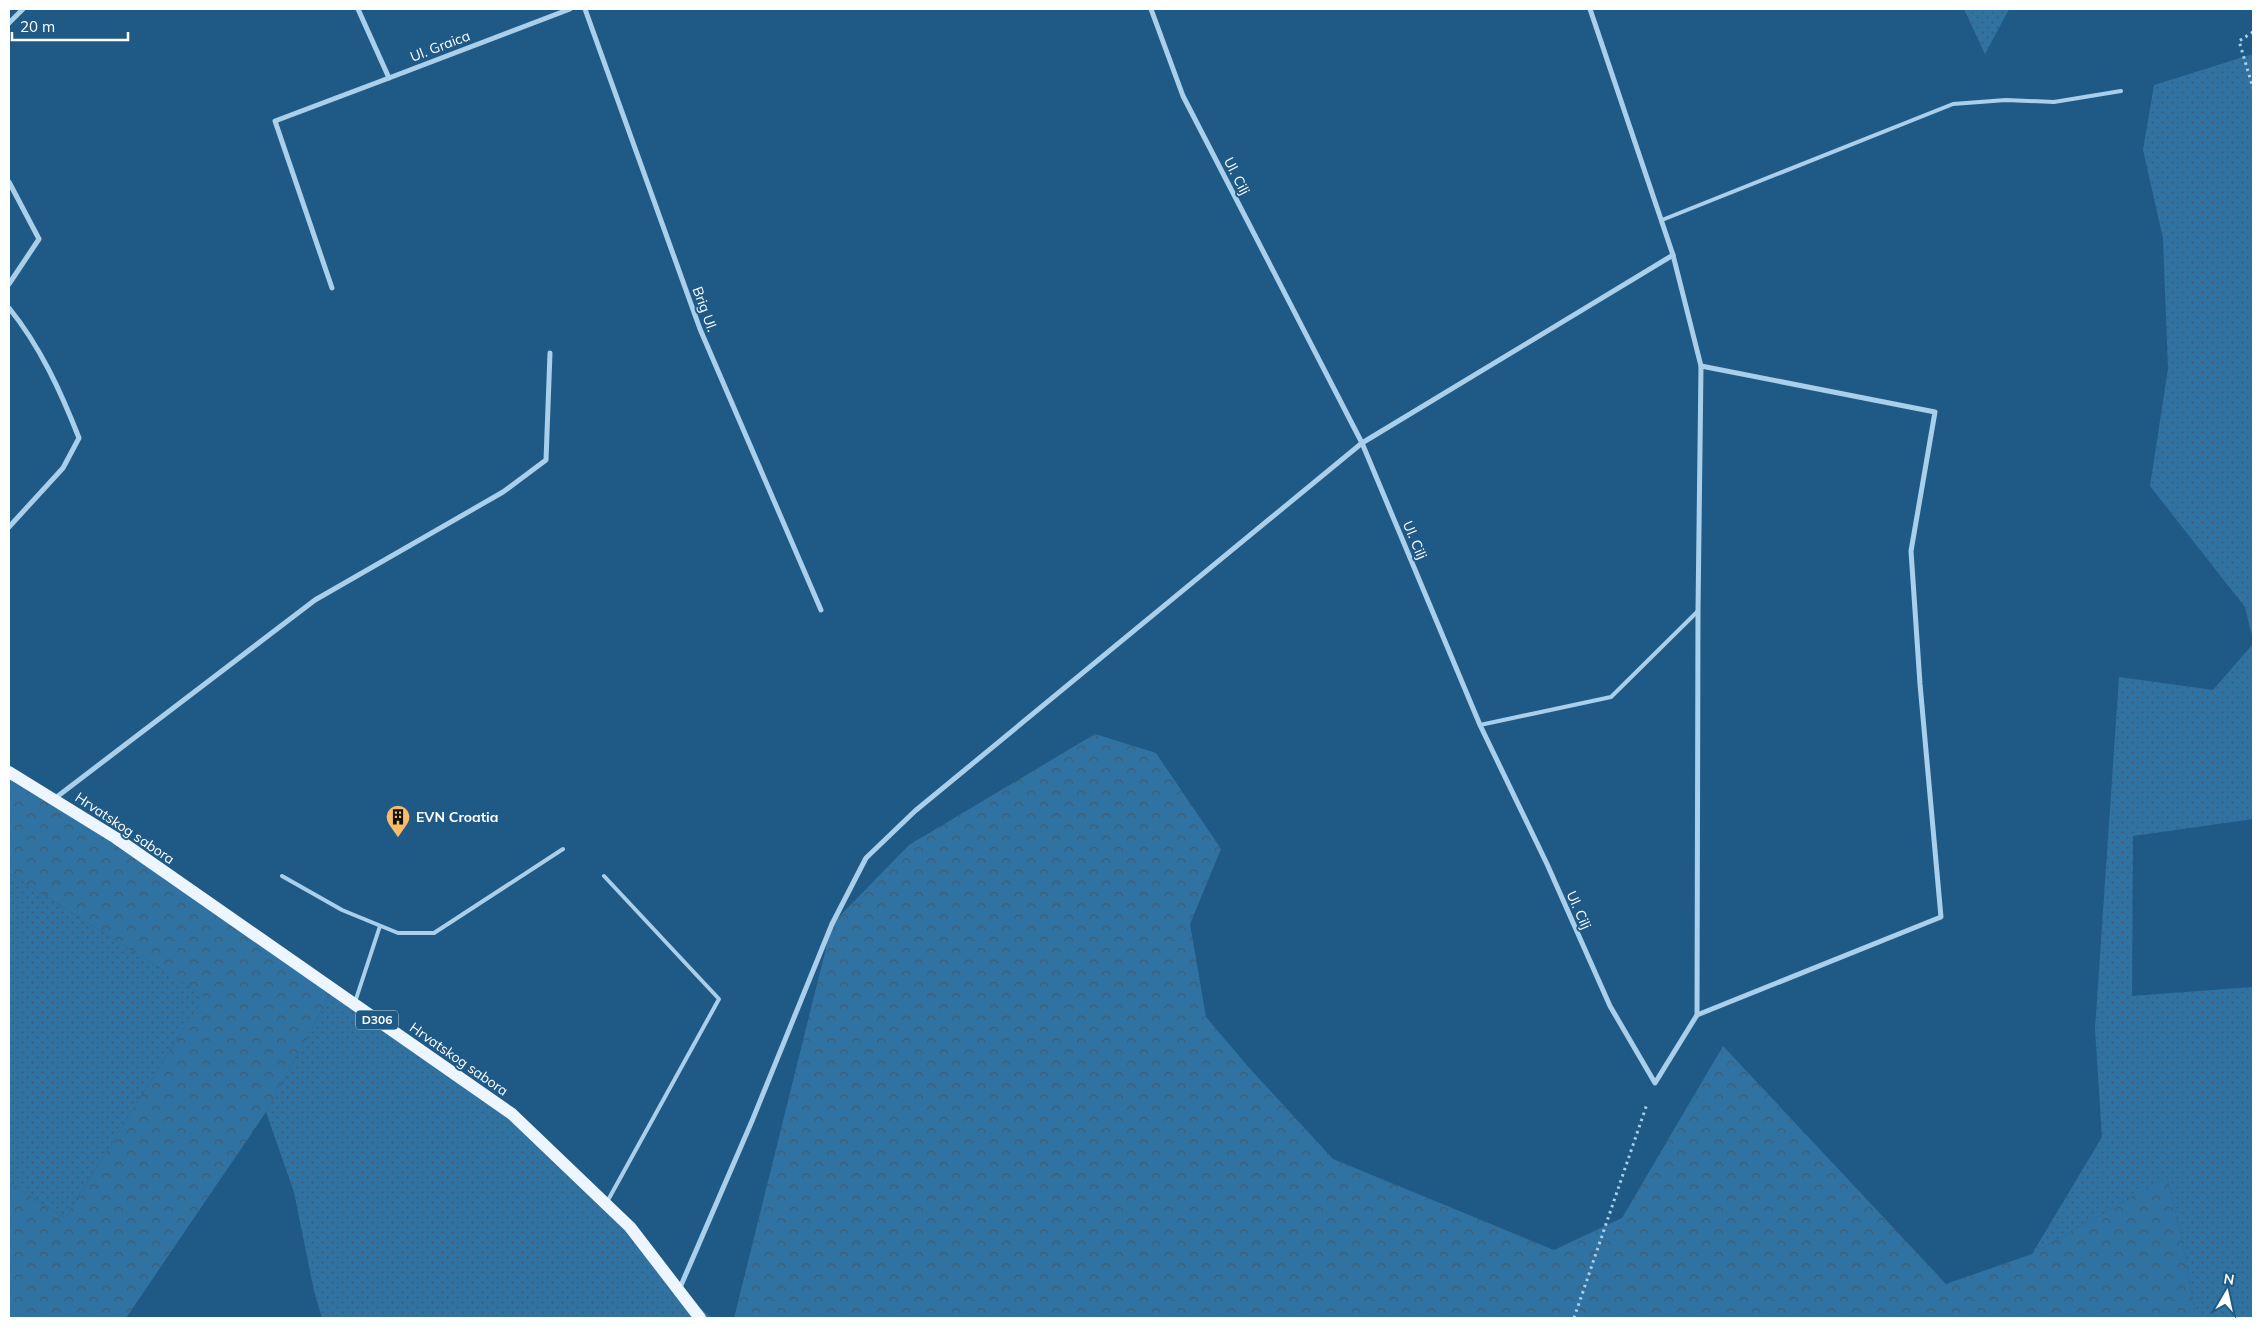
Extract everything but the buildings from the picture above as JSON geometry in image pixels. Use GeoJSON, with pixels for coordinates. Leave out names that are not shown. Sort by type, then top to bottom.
{"type":"FeatureCollection","features":[{"type":"Feature","properties":{"kind":"main road","name":"Hrvatskog sabora"},"geometry":{"type":"LineString","coordinates":[[9,772],[124,844],[512,1114],[630,1227],[700,1318]]}},
{"type":"Feature","properties":{"kind":"street"},"geometry":{"type":"LineString","coordinates":[[9,23],[23,9]]}},
{"type":"Feature","properties":{"kind":"street"},"geometry":{"type":"LineString","coordinates":[[358,9],[389,78]]}},
{"type":"Feature","properties":{"kind":"street","name":"Ul. Graica"},"geometry":{"type":"LineString","coordinates":[[332,288],[276,122],[570,9]]}},
{"type":"Feature","properties":{"kind":"street","name":"Brig Ul."},"geometry":{"type":"LineString","coordinates":[[585,9],[700,329],[821,610]]}},
{"type":"Feature","properties":{"kind":"street","name":"Ul. Cilj"},"geometry":{"type":"LineString","coordinates":[[1151,9],[1183,96],[1362,443],[1480,725],[1546,864],[1610,1006],[1655,1083]]}},
{"type":"Feature","properties":{"kind":"street"},"geometry":{"type":"LineString","coordinates":[[1590,9],[1673,254],[1701,366],[1698,611],[1698,1015],[1655,1083]]}},
{"type":"Feature","properties":{"kind":"street"},"geometry":{"type":"LineString","coordinates":[[9,182],[39,239],[9,284]]}},
{"type":"Feature","properties":{"kind":"street"},"geometry":{"type":"LineString","coordinates":[[679,1291],[752,1121],[832,924],[866,858],[916,811],[1362,443],[1673,254]]}},
{"type":"Feature","properties":{"kind":"street"},"geometry":{"type":"LineString","coordinates":[[9,308],[22,324],[62,394],[79,438],[63,468],[9,527]]}},
{"type":"Feature","properties":{"kind":"street"},"geometry":{"type":"LineString","coordinates":[[54,799],[315,600],[503,492],[546,460],[550,353]]}},
{"type":"Feature","properties":{"kind":"street"},"geometry":{"type":"LineString","coordinates":[[1698,1015],[1941,917],[1920,684],[1911,551],[1935,412],[1701,366]]}},
{"type":"Feature","properties":{"kind":"lane"},"geometry":{"type":"LineString","coordinates":[[1662,220],[1953,104],[2006,100],[2054,102],[2121,91]]}},
{"type":"Feature","properties":{"kind":"lane"},"geometry":{"type":"LineString","coordinates":[[1480,725],[1611,697],[1698,611]]}},
{"type":"Feature","properties":{"kind":"lane"},"geometry":{"type":"LineString","coordinates":[[282,876],[342,910],[398,933],[434,933],[563,850]]}},
{"type":"Feature","properties":{"kind":"lane"},"geometry":{"type":"LineString","coordinates":[[604,876],[719,999],[606,1204]]}},
{"type":"Feature","properties":{"kind":"lane"},"geometry":{"type":"LineString","coordinates":[[354,1004],[380,926]]}},
{"type":"Feature","properties":{"kind":"path"},"geometry":{"type":"LineString","coordinates":[[2253,32],[2239,41],[2253,88]]}},
{"type":"Feature","properties":{"kind":"path"},"geometry":{"type":"LineString","coordinates":[[1574,1318],[1655,1083]]}},
{"type":"Feature","properties":{"kind":"green space"},"geometry":{"type":"Polygon","coordinates":[[[1964,9],[2009,9],[1985,54],[1964,9]]]}},
{"type":"Feature","properties":{"kind":"green space"},"geometry":{"type":"Polygon","coordinates":[[[2253,54],[2253,641],[2245,607],[2150,486],[2168,369],[2163,238],[2143,150],[2154,85],[2253,54]]]}},
{"type":"Feature","properties":{"kind":"green space"},"geometry":{"type":"Polygon","coordinates":[[[2253,644],[2253,819],[2133,836],[2132,996],[2253,987],[2253,1318],[2196,1318],[2181,1235],[2167,1177],[2032,1254],[2102,1137],[2095,1029],[2119,677],[2213,690],[2253,644]]]}},
{"type":"Feature","properties":{"kind":"green space"},"geometry":{"type":"Polygon","coordinates":[[[1095,734],[1156,753],[1221,849],[1190,924],[1206,1017],[1251,1070],[1333,1159],[1554,1250],[1622,1218],[1723,1046],[1946,1284],[2032,1254],[2167,1177],[2181,1235],[2196,1318],[734,1318],[832,924],[909,845],[1095,734]]]}},
{"type":"Feature","properties":{"kind":"green space"},"geometry":{"type":"Polygon","coordinates":[[[9,772],[333,990],[266,1112],[126,1318],[9,1318],[9,1183],[65,1218],[204,996],[9,873],[9,772]]]}},
{"type":"Feature","properties":{"kind":"green space"},"geometry":{"type":"Polygon","coordinates":[[[9,873],[204,996],[65,1218],[9,1183],[9,873]]]}},
{"type":"Feature","properties":{"kind":"green space"},"geometry":{"type":"Polygon","coordinates":[[[333,990],[512,1114],[630,1227],[679,1291],[712,1318],[322,1318],[314,1291],[294,1192],[266,1112],[333,990]]]}},
{"type":"Feature","properties":{"kind":"place","name":"EVN Croatia"},"geometry":{"type":"Point","coordinates":[398,838]}}]}
